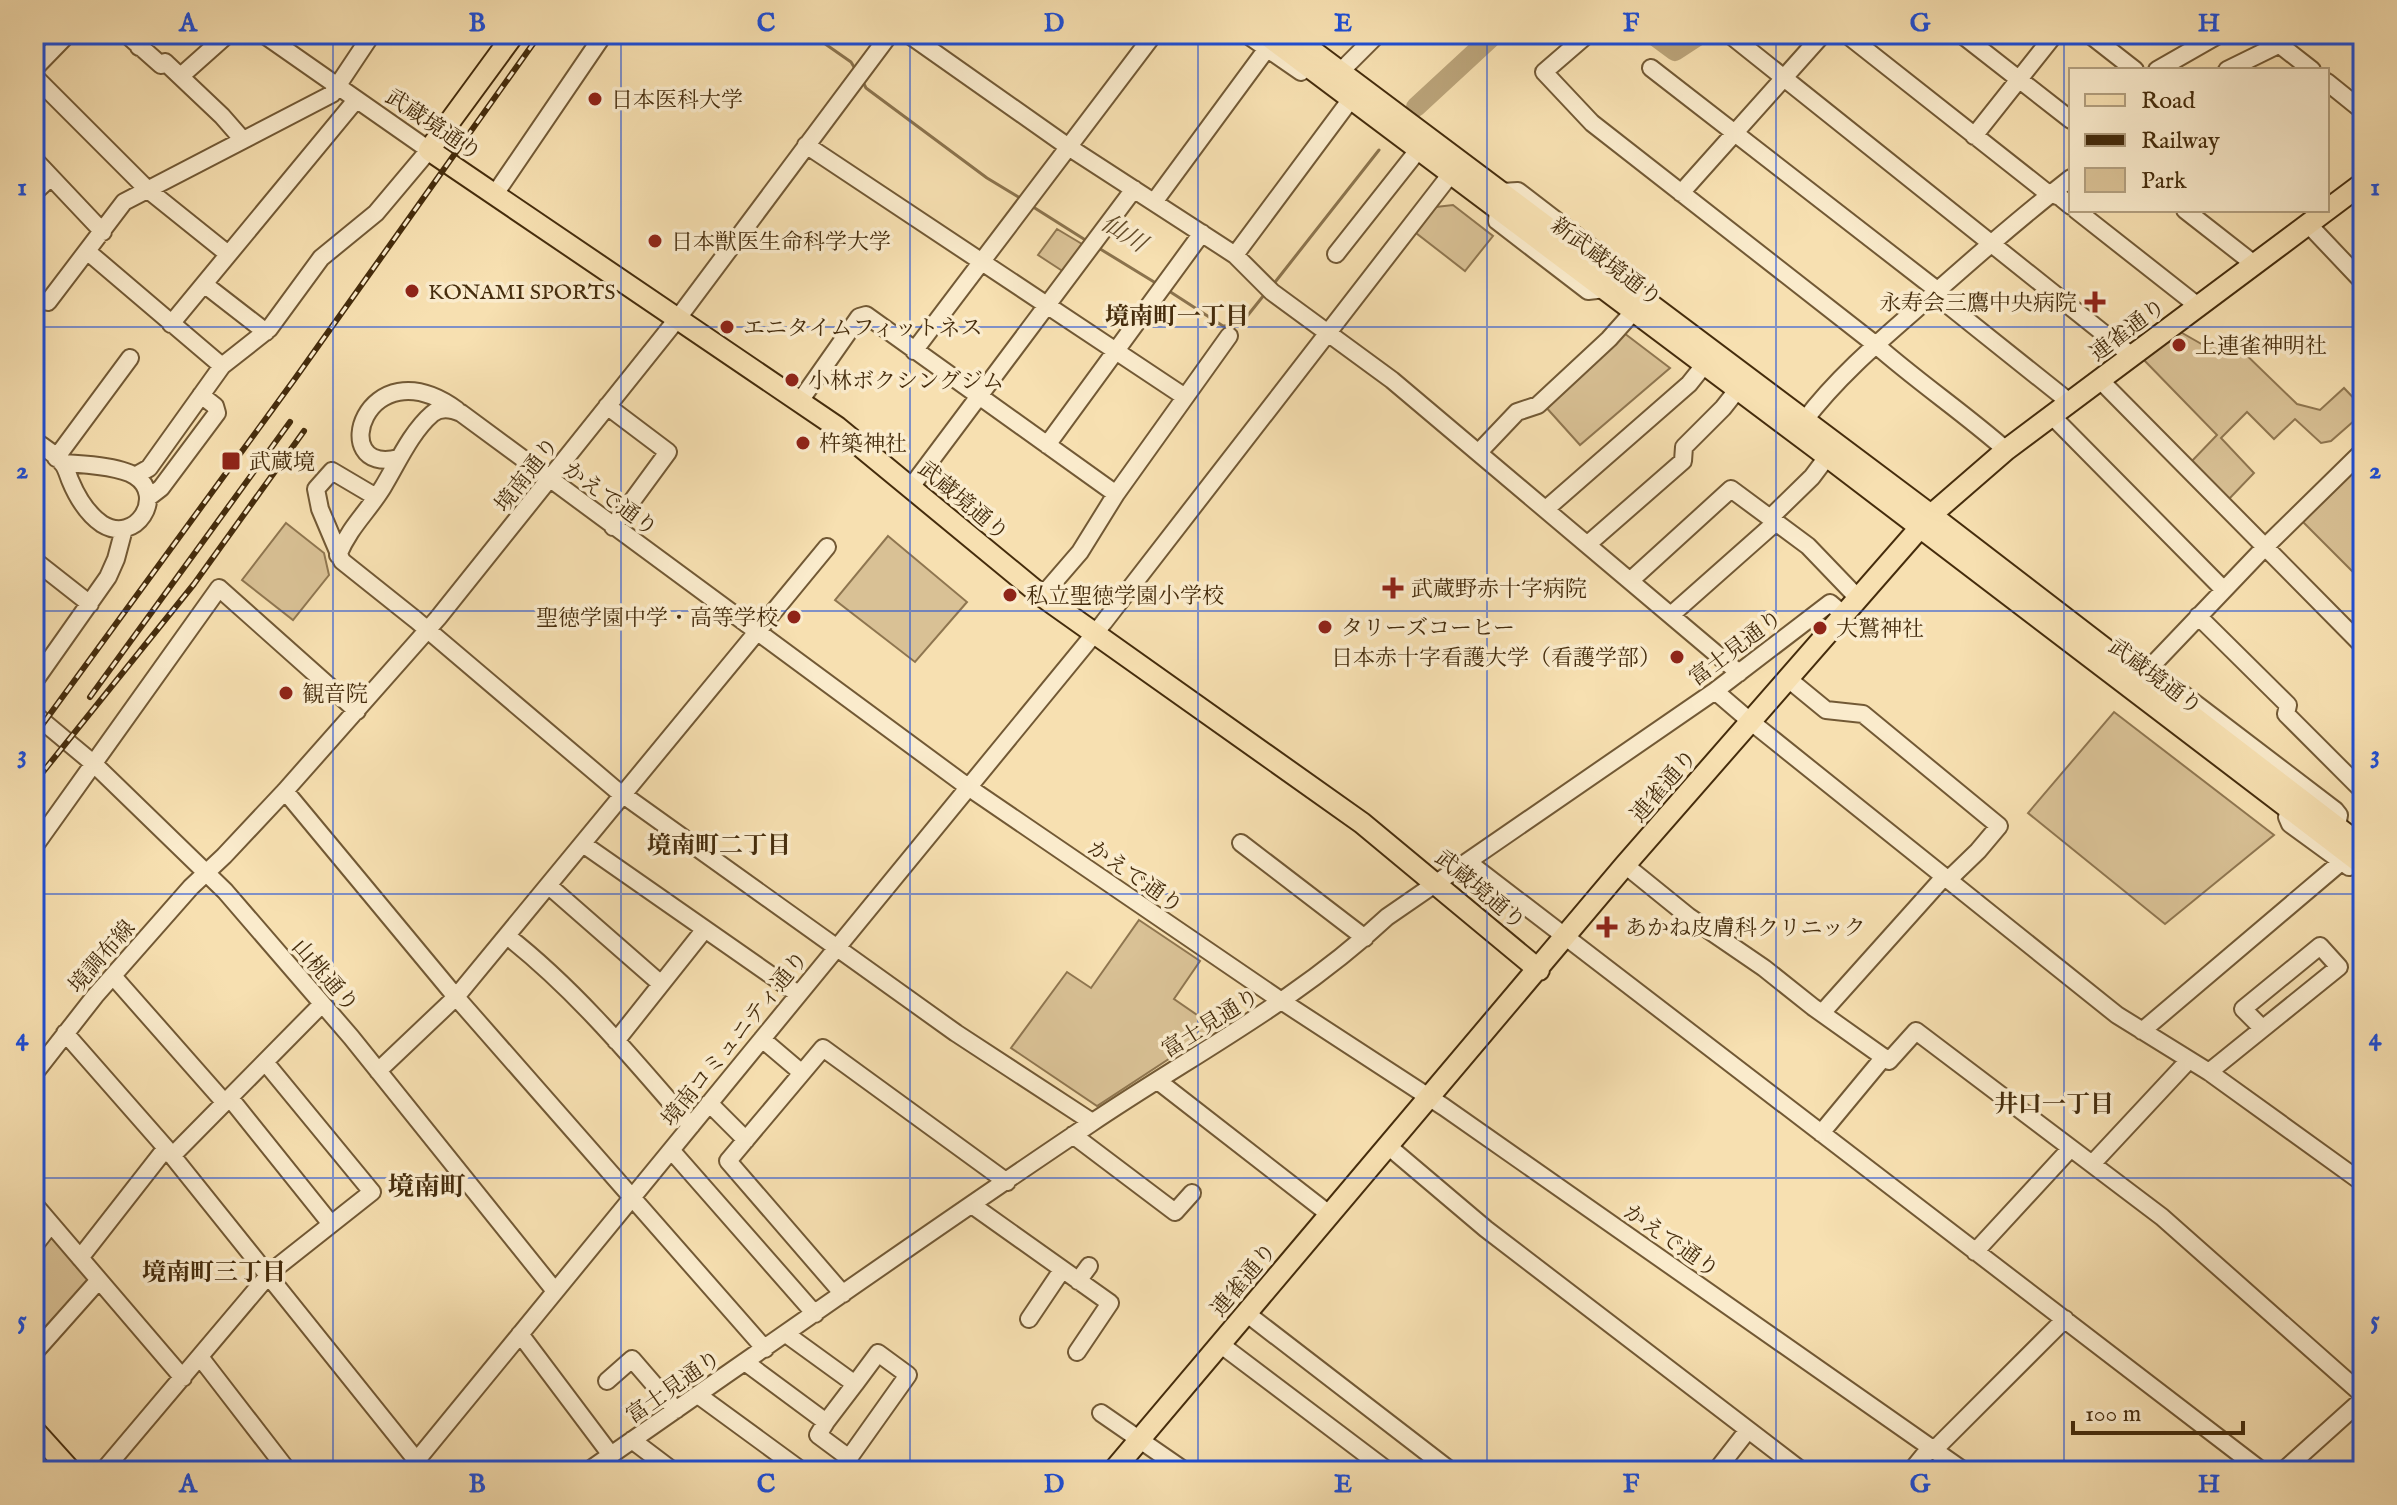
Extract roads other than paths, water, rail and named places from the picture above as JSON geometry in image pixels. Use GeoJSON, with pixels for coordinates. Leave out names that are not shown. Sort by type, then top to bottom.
{"type":"FeatureCollection","features":[{"type":"Feature","properties":{"kind":"main road","name":"新武蔵境通り"},"geometry":{"type":"LineString","coordinates":[[1290,34],[1456,168],[1608,282],[1804,421],[1925,521]]}},
{"type":"Feature","properties":{"kind":"main road"},"geometry":{"type":"LineString","coordinates":[[429,150],[508,39]]}},
{"type":"Feature","properties":{"kind":"main road","name":"新武蔵境通り"},"geometry":{"type":"LineString","coordinates":[[1266,42],[1348,96],[1419,149],[1456,168]]}},
{"type":"Feature","properties":{"kind":"main road","name":"武蔵境通り"},"geometry":{"type":"LineString","coordinates":[[429,150],[800,401],[868,451],[1042,596],[1339,806],[1436,882],[1539,970]]}},
{"type":"Feature","properties":{"kind":"main road","name":"連雀通り"},"geometry":{"type":"LineString","coordinates":[[2329,207],[2363,183]]}},
{"type":"Feature","properties":{"kind":"main road","name":"連雀通り"},"geometry":{"type":"LineString","coordinates":[[1113,1471],[1625,865],[1925,521],[2006,450],[2319,214]]}},
{"type":"Feature","properties":{"kind":"main road","name":"新武蔵境通り"},"geometry":{"type":"LineString","coordinates":[[1608,282],[1634,311],[1827,457],[1925,521]]}},
{"type":"Feature","properties":{"kind":"main road","name":"武蔵境通り"},"geometry":{"type":"LineString","coordinates":[[1925,521],[2141,677],[2363,847]]}},
{"type":"Feature","properties":{"kind":"main road","name":"武蔵境通り"},"geometry":{"type":"LineString","coordinates":[[1925,521],[2362,864]]}},
{"type":"Feature","properties":{"kind":"main road"},"geometry":{"type":"LineString","coordinates":[[34,1430],[71,1471]]}},
{"type":"Feature","properties":{"kind":"street"},"geometry":{"type":"LineString","coordinates":[[34,69],[68,34]]}},
{"type":"Feature","properties":{"kind":"street"},"geometry":{"type":"LineString","coordinates":[[126,34],[145,40],[161,65],[165,62],[182,75],[243,140]]}},
{"type":"Feature","properties":{"kind":"street"},"geometry":{"type":"LineString","coordinates":[[182,75],[228,34]]}},
{"type":"Feature","properties":{"kind":"street","name":"武蔵境通り"},"geometry":{"type":"LineString","coordinates":[[263,34],[429,150]]}},
{"type":"Feature","properties":{"kind":"street"},"geometry":{"type":"LineString","coordinates":[[48,302],[124,202],[332,94],[372,34]]}},
{"type":"Feature","properties":{"kind":"street"},"geometry":{"type":"LineString","coordinates":[[495,194],[604,34]]}},
{"type":"Feature","properties":{"kind":"street","name":"境南通り"},"geometry":{"type":"LineString","coordinates":[[207,872],[285,791],[428,631],[678,318],[890,34]]}},
{"type":"Feature","properties":{"kind":"street"},"geometry":{"type":"LineString","coordinates":[[908,34],[1067,146],[1235,255],[1267,287],[1368,360],[1739,673]]}},
{"type":"Feature","properties":{"kind":"street"},"geometry":{"type":"LineString","coordinates":[[914,351],[1154,34]]}},
{"type":"Feature","properties":{"kind":"street"},"geometry":{"type":"LineString","coordinates":[[1154,202],[1266,42],[1246,34]]}},
{"type":"Feature","properties":{"kind":"street"},"geometry":{"type":"LineString","coordinates":[[1340,72],[1378,34]]}},
{"type":"Feature","properties":{"kind":"street"},"geometry":{"type":"LineString","coordinates":[[1588,34],[1544,72],[1592,123],[1908,373],[1969,417],[2006,450]]}},
{"type":"Feature","properties":{"kind":"street"},"geometry":{"type":"LineString","coordinates":[[1729,34],[2132,356]]}},
{"type":"Feature","properties":{"kind":"street"},"geometry":{"type":"LineString","coordinates":[[1681,193],[1823,34]]}},
{"type":"Feature","properties":{"kind":"street"},"geometry":{"type":"LineString","coordinates":[[1846,34],[1974,136],[2069,205]]}},
{"type":"Feature","properties":{"kind":"street"},"geometry":{"type":"LineString","coordinates":[[1961,34],[2069,118]]}},
{"type":"Feature","properties":{"kind":"street"},"geometry":{"type":"LineString","coordinates":[[1974,136],[2055,34]]}},
{"type":"Feature","properties":{"kind":"street"},"geometry":{"type":"LineString","coordinates":[[2089,34],[2132,68]]}},
{"type":"Feature","properties":{"kind":"street"},"geometry":{"type":"LineString","coordinates":[[2160,68],[2220,34]]}},
{"type":"Feature","properties":{"kind":"street"},"geometry":{"type":"LineString","coordinates":[[2230,68],[2280,37],[2310,68]]}},
{"type":"Feature","properties":{"kind":"street"},"geometry":{"type":"LineString","coordinates":[[1651,68],[2062,396],[2060,410],[2223,589]]}},
{"type":"Feature","properties":{"kind":"street"},"geometry":{"type":"LineString","coordinates":[[34,76],[147,189],[228,254]]}},
{"type":"Feature","properties":{"kind":"street"},"geometry":{"type":"LineString","coordinates":[[2329,84],[2363,111]]}},
{"type":"Feature","properties":{"kind":"street"},"geometry":{"type":"LineString","coordinates":[[1235,255],[1348,96]]}},
{"type":"Feature","properties":{"kind":"street"},"geometry":{"type":"LineString","coordinates":[[171,324],[356,100]]}},
{"type":"Feature","properties":{"kind":"street"},"geometry":{"type":"LineString","coordinates":[[806,145],[1185,397]]}},
{"type":"Feature","properties":{"kind":"street"},"geometry":{"type":"LineString","coordinates":[[1336,254],[1419,149]]}},
{"type":"Feature","properties":{"kind":"street"},"geometry":{"type":"LineString","coordinates":[[135,476],[149,468],[222,366],[266,332],[321,258],[376,213],[429,150]]}},
{"type":"Feature","properties":{"kind":"street"},"geometry":{"type":"LineString","coordinates":[[34,159],[103,232]]}},
{"type":"Feature","properties":{"kind":"street","name":"境南コミュニティ通り"},"geometry":{"type":"LineString","coordinates":[[417,1468],[520,1334],[1094,634],[1456,168]]}},
{"type":"Feature","properties":{"kind":"street"},"geometry":{"type":"LineString","coordinates":[[34,193],[51,177]]}},
{"type":"Feature","properties":{"kind":"street"},"geometry":{"type":"LineString","coordinates":[[1804,421],[1819,401],[1876,345],[2069,180]]}},
{"type":"Feature","properties":{"kind":"street"},"geometry":{"type":"LineString","coordinates":[[911,487],[1134,189]]}},
{"type":"Feature","properties":{"kind":"street"},"geometry":{"type":"LineString","coordinates":[[2079,212],[2198,306]]}},
{"type":"Feature","properties":{"kind":"street"},"geometry":{"type":"LineString","coordinates":[[2188,212],[2254,264]]}},
{"type":"Feature","properties":{"kind":"street"},"geometry":{"type":"LineString","coordinates":[[2319,214],[2363,282]]}},
{"type":"Feature","properties":{"kind":"street"},"geometry":{"type":"LineString","coordinates":[[1047,445],[1202,233]]}},
{"type":"Feature","properties":{"kind":"street"},"geometry":{"type":"LineString","coordinates":[[88,252],[222,366]]}},
{"type":"Feature","properties":{"kind":"street"},"geometry":{"type":"LineString","coordinates":[[204,284],[266,332]]}},
{"type":"Feature","properties":{"kind":"street"},"geometry":{"type":"LineString","coordinates":[[1479,452],[1517,412],[1538,405],[1609,339],[1634,311]]}},
{"type":"Feature","properties":{"kind":"street"},"geometry":{"type":"LineString","coordinates":[[800,401],[859,317],[866,315],[1116,494]]}},
{"type":"Feature","properties":{"kind":"street"},"geometry":{"type":"LineString","coordinates":[[1042,596],[1080,552],[1116,494],[1229,336]]}},
{"type":"Feature","properties":{"kind":"street"},"geometry":{"type":"LineString","coordinates":[[46,453],[130,358]]}},
{"type":"Feature","properties":{"kind":"street"},"geometry":{"type":"LineString","coordinates":[[1546,509],[1689,384],[1705,364]]}},
{"type":"Feature","properties":{"kind":"street"},"geometry":{"type":"LineString","coordinates":[[2100,380],[2363,646]]}},
{"type":"Feature","properties":{"kind":"street"},"geometry":{"type":"LineString","coordinates":[[1588,544],[1683,461],[1684,447],[1738,389]]}},
{"type":"Feature","properties":{"kind":"street"},"geometry":{"type":"LineString","coordinates":[[399,458],[382,460],[364,449],[360,442],[359,425],[375,404],[393,393],[411,390],[424,393],[432,414]]}},
{"type":"Feature","properties":{"kind":"street","name":"かえで通り"},"geometry":{"type":"LineString","coordinates":[[424,393],[442,400],[461,413],[968,787],[1283,1002],[1430,1097],[1964,1471]]}},
{"type":"Feature","properties":{"kind":"street"},"geometry":{"type":"LineString","coordinates":[[148,498],[161,488],[217,413],[215,406],[201,395]]}},
{"type":"Feature","properties":{"kind":"street"},"geometry":{"type":"LineString","coordinates":[[607,406],[668,452],[613,527]]}},
{"type":"Feature","properties":{"kind":"street"},"geometry":{"type":"LineString","coordinates":[[338,555],[349,532],[432,414],[447,410],[461,413]]}},
{"type":"Feature","properties":{"kind":"street"},"geometry":{"type":"LineString","coordinates":[[2141,677],[2223,589],[2363,451]]}},
{"type":"Feature","properties":{"kind":"street"},"geometry":{"type":"LineString","coordinates":[[46,453],[135,476],[144,485],[148,498],[143,517],[124,529],[116,530],[103,524],[87,511],[71,483],[46,453]]}},
{"type":"Feature","properties":{"kind":"street"},"geometry":{"type":"LineString","coordinates":[[1671,615],[1773,520],[1827,457]]}},
{"type":"Feature","properties":{"kind":"street"},"geometry":{"type":"LineString","coordinates":[[71,483],[78,469],[86,464]]}},
{"type":"Feature","properties":{"kind":"street"},"geometry":{"type":"LineString","coordinates":[[376,497],[332,471],[316,489],[320,509],[342,561],[623,795],[956,1033],[1092,1122]]}},
{"type":"Feature","properties":{"kind":"street"},"geometry":{"type":"LineString","coordinates":[[1631,580],[1731,489],[1808,546],[1857,597]]}},
{"type":"Feature","properties":{"kind":"street"},"geometry":{"type":"LineString","coordinates":[[34,682],[108,577],[124,529]]}},
{"type":"Feature","properties":{"kind":"street"},"geometry":{"type":"LineString","coordinates":[[378,1071],[456,997],[827,547]]}},
{"type":"Feature","properties":{"kind":"street"},"geometry":{"type":"LineString","coordinates":[[35,563],[90,604]]}},
{"type":"Feature","properties":{"kind":"street"},"geometry":{"type":"LineString","coordinates":[[34,847],[219,588],[357,711]]}},
{"type":"Feature","properties":{"kind":"street","name":"富士見通り"},"geometry":{"type":"LineString","coordinates":[[588,1471],[1092,1122],[1283,1002],[1387,917],[1715,691],[1830,603],[1843,614]]}},
{"type":"Feature","properties":{"kind":"street"},"geometry":{"type":"LineString","coordinates":[[2198,616],[2288,705],[2286,714],[2363,791]]}},
{"type":"Feature","properties":{"kind":"street"},"geometry":{"type":"LineString","coordinates":[[1787,678],[1826,710],[1863,714],[1999,826],[1978,851],[1946,878],[1823,1012]]}},
{"type":"Feature","properties":{"kind":"street"},"geometry":{"type":"LineString","coordinates":[[1715,691],[2117,1015],[2209,1072],[2363,1183]]}},
{"type":"Feature","properties":{"kind":"street","name":"山桃通り"},"geometry":{"type":"LineString","coordinates":[[34,714],[94,764],[207,872],[378,1071],[555,1291]]}},
{"type":"Feature","properties":{"kind":"street"},"geometry":{"type":"LineString","coordinates":[[285,791],[456,997],[765,1349]]}},
{"type":"Feature","properties":{"kind":"street"},"geometry":{"type":"LineString","coordinates":[[2290,809],[2287,817],[2290,824],[2340,863],[2350,867],[2362,864]]}},
{"type":"Feature","properties":{"kind":"street"},"geometry":{"type":"LineString","coordinates":[[1241,843],[1365,938]]}},
{"type":"Feature","properties":{"kind":"street"},"geometry":{"type":"LineString","coordinates":[[583,844],[798,994]]}},
{"type":"Feature","properties":{"kind":"street"},"geometry":{"type":"LineString","coordinates":[[1468,862],[2262,1471]]}},
{"type":"Feature","properties":{"kind":"street"},"geometry":{"type":"LineString","coordinates":[[2142,1031],[2340,863]]}},
{"type":"Feature","properties":{"kind":"street"},"geometry":{"type":"LineString","coordinates":[[1625,865],[1688,916],[1889,1061],[1916,1031],[2162,1217],[2363,1397],[2283,1471]]}},
{"type":"Feature","properties":{"kind":"street","name":"境調布線"},"geometry":{"type":"LineString","coordinates":[[34,1074],[113,976],[207,872]]}},
{"type":"Feature","properties":{"kind":"street"},"geometry":{"type":"LineString","coordinates":[[549,886],[661,984]]}},
{"type":"Feature","properties":{"kind":"street"},"geometry":{"type":"LineString","coordinates":[[616,1041],[705,929]]}},
{"type":"Feature","properties":{"kind":"street"},"geometry":{"type":"LineString","coordinates":[[507,936],[526,950],[616,1041],[691,1126]]}},
{"type":"Feature","properties":{"kind":"street"},"geometry":{"type":"LineString","coordinates":[[2209,1072],[2339,967],[2320,946],[2243,1009],[2262,1028]]}},
{"type":"Feature","properties":{"kind":"street"},"geometry":{"type":"LineString","coordinates":[[113,976],[228,1101],[331,1224]]}},
{"type":"Feature","properties":{"kind":"street"},"geometry":{"type":"LineString","coordinates":[[80,1258],[169,1152],[228,1101],[322,1004]]}},
{"type":"Feature","properties":{"kind":"street"},"geometry":{"type":"LineString","coordinates":[[65,1033],[169,1152],[417,1468]]}},
{"type":"Feature","properties":{"kind":"street"},"geometry":{"type":"LineString","coordinates":[[762,1039],[802,1073]]}},
{"type":"Feature","properties":{"kind":"street"},"geometry":{"type":"LineString","coordinates":[[843,1294],[728,1161],[823,1048],[1007,1182]]}},
{"type":"Feature","properties":{"kind":"street"},"geometry":{"type":"LineString","coordinates":[[1821,1133],[1884,1057]]}},
{"type":"Feature","properties":{"kind":"street"},"geometry":{"type":"LineString","coordinates":[[2092,1164],[2189,1060]]}},
{"type":"Feature","properties":{"kind":"street"},"geometry":{"type":"LineString","coordinates":[[103,1471],[268,1276],[372,1192],[265,1062]]}},
{"type":"Feature","properties":{"kind":"street"},"geometry":{"type":"LineString","coordinates":[[1158,1081],[1329,1214]]}},
{"type":"Feature","properties":{"kind":"street"},"geometry":{"type":"LineString","coordinates":[[709,1103],[746,1140]]}},
{"type":"Feature","properties":{"kind":"street"},"geometry":{"type":"LineString","coordinates":[[1073,1135],[1175,1212],[1192,1193]]}},
{"type":"Feature","properties":{"kind":"street"},"geometry":{"type":"LineString","coordinates":[[1388,1146],[1486,1229],[1802,1471]]}},
{"type":"Feature","properties":{"kind":"street"},"geometry":{"type":"LineString","coordinates":[[1975,1252],[2070,1149]]}},
{"type":"Feature","properties":{"kind":"street"},"geometry":{"type":"LineString","coordinates":[[671,1150],[815,1314]]}},
{"type":"Feature","properties":{"kind":"street"},"geometry":{"type":"LineString","coordinates":[[34,1204],[183,1378]]}},
{"type":"Feature","properties":{"kind":"street"},"geometry":{"type":"LineString","coordinates":[[972,1205],[1110,1303],[1077,1352]]}},
{"type":"Feature","properties":{"kind":"street"},"geometry":{"type":"LineString","coordinates":[[34,1246],[51,1224]]}},
{"type":"Feature","properties":{"kind":"street"},"geometry":{"type":"LineString","coordinates":[[1078,1281],[1089,1266]]}},
{"type":"Feature","properties":{"kind":"street"},"geometry":{"type":"LineString","coordinates":[[1029,1319],[1062,1270]]}},
{"type":"Feature","properties":{"kind":"street"},"geometry":{"type":"LineString","coordinates":[[34,1353],[99,1280]]}},
{"type":"Feature","properties":{"kind":"street"},"geometry":{"type":"LineString","coordinates":[[1246,1313],[1451,1471]]}},
{"type":"Feature","properties":{"kind":"street"},"geometry":{"type":"LineString","coordinates":[[1911,1471],[2065,1319]]}},
{"type":"Feature","properties":{"kind":"street"},"geometry":{"type":"LineString","coordinates":[[520,1334],[611,1455]]}},
{"type":"Feature","properties":{"kind":"street"},"geometry":{"type":"LineString","coordinates":[[786,1334],[855,1384]]}},
{"type":"Feature","properties":{"kind":"street"},"geometry":{"type":"LineString","coordinates":[[1220,1344],[1388,1471]]}},
{"type":"Feature","properties":{"kind":"street"},"geometry":{"type":"LineString","coordinates":[[878,1353],[908,1375],[849,1458],[818,1435],[826,1422],[878,1353]]}},
{"type":"Feature","properties":{"kind":"street"},"geometry":{"type":"LineString","coordinates":[[200,1357],[288,1471]]}},
{"type":"Feature","properties":{"kind":"street"},"geometry":{"type":"LineString","coordinates":[[607,1381],[632,1359],[676,1410]]}},
{"type":"Feature","properties":{"kind":"street"},"geometry":{"type":"LineString","coordinates":[[745,1362],[826,1422]]}},
{"type":"Feature","properties":{"kind":"street"},"geometry":{"type":"LineString","coordinates":[[698,1395],[802,1471]]}},
{"type":"Feature","properties":{"kind":"street"},"geometry":{"type":"LineString","coordinates":[[1101,1413],[1185,1471]]}},
{"type":"Feature","properties":{"kind":"street"},"geometry":{"type":"LineString","coordinates":[[1716,1471],[1748,1430]]}},
{"type":"Feature","properties":{"kind":"street"},"geometry":{"type":"LineString","coordinates":[[632,1440],[673,1471]]}},
{"type":"Feature","properties":{"kind":"waterway","name":"仙川"},"geometry":{"type":"LineString","coordinates":[[811,34],[851,62],[857,72]]}},
{"type":"Feature","properties":{"kind":"waterway","name":"仙川"},"geometry":{"type":"LineString","coordinates":[[1416,107],[1495,34]]}},
{"type":"Feature","properties":{"kind":"waterway","name":"仙川"},"geometry":{"type":"LineString","coordinates":[[1542,34],[1549,34]]}},
{"type":"Feature","properties":{"kind":"waterway","name":"仙川"},"geometry":{"type":"LineString","coordinates":[[1652,34],[1675,51],[1701,34]]}},
{"type":"Feature","properties":{"kind":"waterway","name":"仙川"},"geometry":{"type":"LineString","coordinates":[[863,82],[866,88],[987,178],[1020,198]]}},
{"type":"Feature","properties":{"kind":"waterway","name":"仙川"},"geometry":{"type":"LineString","coordinates":[[1272,286],[1379,150]]}},
{"type":"Feature","properties":{"kind":"waterway","name":"仙川"},"geometry":{"type":"LineString","coordinates":[[1030,205],[1087,241]]}},
{"type":"Feature","properties":{"kind":"waterway","name":"仙川"},"geometry":{"type":"LineString","coordinates":[[1097,247],[1159,285]]}},
{"type":"Feature","properties":{"kind":"waterway","name":"仙川"},"geometry":{"type":"LineString","coordinates":[[1169,291],[1223,326],[1240,325],[1264,295]]}},
{"type":"Feature","properties":{"kind":"railway"},"geometry":{"type":"LineString","coordinates":[[34,736],[294,380],[540,34]]}},
{"type":"Feature","properties":{"kind":"railway"},"geometry":{"type":"LineString","coordinates":[[90,697],[290,422]]}},
{"type":"Feature","properties":{"kind":"railway"},"geometry":{"type":"LineString","coordinates":[[34,783],[194,584],[304,431]]}},
{"type":"Feature","properties":{"kind":"place","name":"日本医科大学"},"geometry":{"type":"Point","coordinates":[595,99]}},
{"type":"Feature","properties":{"kind":"place","name":"日本獣医生命科学大学"},"geometry":{"type":"Point","coordinates":[655,241]}},
{"type":"Feature","properties":{"kind":"place","name":"KONAMI SPORTS"},"geometry":{"type":"Point","coordinates":[412,291]}},
{"type":"Feature","properties":{"kind":"place","name":"永寿会三鷹中央病院"},"geometry":{"type":"Point","coordinates":[2095,302]}},
{"type":"Feature","properties":{"kind":"place","name":"エニタイムフィットネス"},"geometry":{"type":"Point","coordinates":[727,327]}},
{"type":"Feature","properties":{"kind":"place","name":"上連雀神明社"},"geometry":{"type":"Point","coordinates":[2179,345]}},
{"type":"Feature","properties":{"kind":"place","name":"小林ボクシングジム"},"geometry":{"type":"Point","coordinates":[792,380]}},
{"type":"Feature","properties":{"kind":"place","name":"杵築神社"},"geometry":{"type":"Point","coordinates":[803,443]}},
{"type":"Feature","properties":{"kind":"place","name":"武蔵境"},"geometry":{"type":"Point","coordinates":[231,461]}},
{"type":"Feature","properties":{"kind":"place","name":"武蔵野赤十字病院"},"geometry":{"type":"Point","coordinates":[1393,588]}},
{"type":"Feature","properties":{"kind":"place","name":"私立聖徳学園小学校"},"geometry":{"type":"Point","coordinates":[1010,595]}},
{"type":"Feature","properties":{"kind":"place","name":"聖徳学園中学・高等学校"},"geometry":{"type":"Point","coordinates":[794,617]}},
{"type":"Feature","properties":{"kind":"place","name":"タリーズコーヒー"},"geometry":{"type":"Point","coordinates":[1325,627]}},
{"type":"Feature","properties":{"kind":"place","name":"大鷲神社"},"geometry":{"type":"Point","coordinates":[1820,628]}},
{"type":"Feature","properties":{"kind":"place","name":"日本赤十字看護大学（看護学部）"},"geometry":{"type":"Point","coordinates":[1677,657]}},
{"type":"Feature","properties":{"kind":"place","name":"観音院"},"geometry":{"type":"Point","coordinates":[286,693]}},
{"type":"Feature","properties":{"kind":"place","name":"あかね皮膚科クリニック"},"geometry":{"type":"Point","coordinates":[1607,927]}},
{"type":"Feature","properties":{"kind":"district","name":"境南町一丁目"},"geometry":{"type":"Point","coordinates":[1177,316]}},
{"type":"Feature","properties":{"kind":"district","name":"境南町二丁目"},"geometry":{"type":"Point","coordinates":[719,845]}},
{"type":"Feature","properties":{"kind":"district","name":"井口一丁目"},"geometry":{"type":"Point","coordinates":[2054,1104]}},
{"type":"Feature","properties":{"kind":"district","name":"境南町"},"geometry":{"type":"Point","coordinates":[427,1186]}},
{"type":"Feature","properties":{"kind":"district","name":"境南町三丁目"},"geometry":{"type":"Point","coordinates":[214,1272]}}]}
